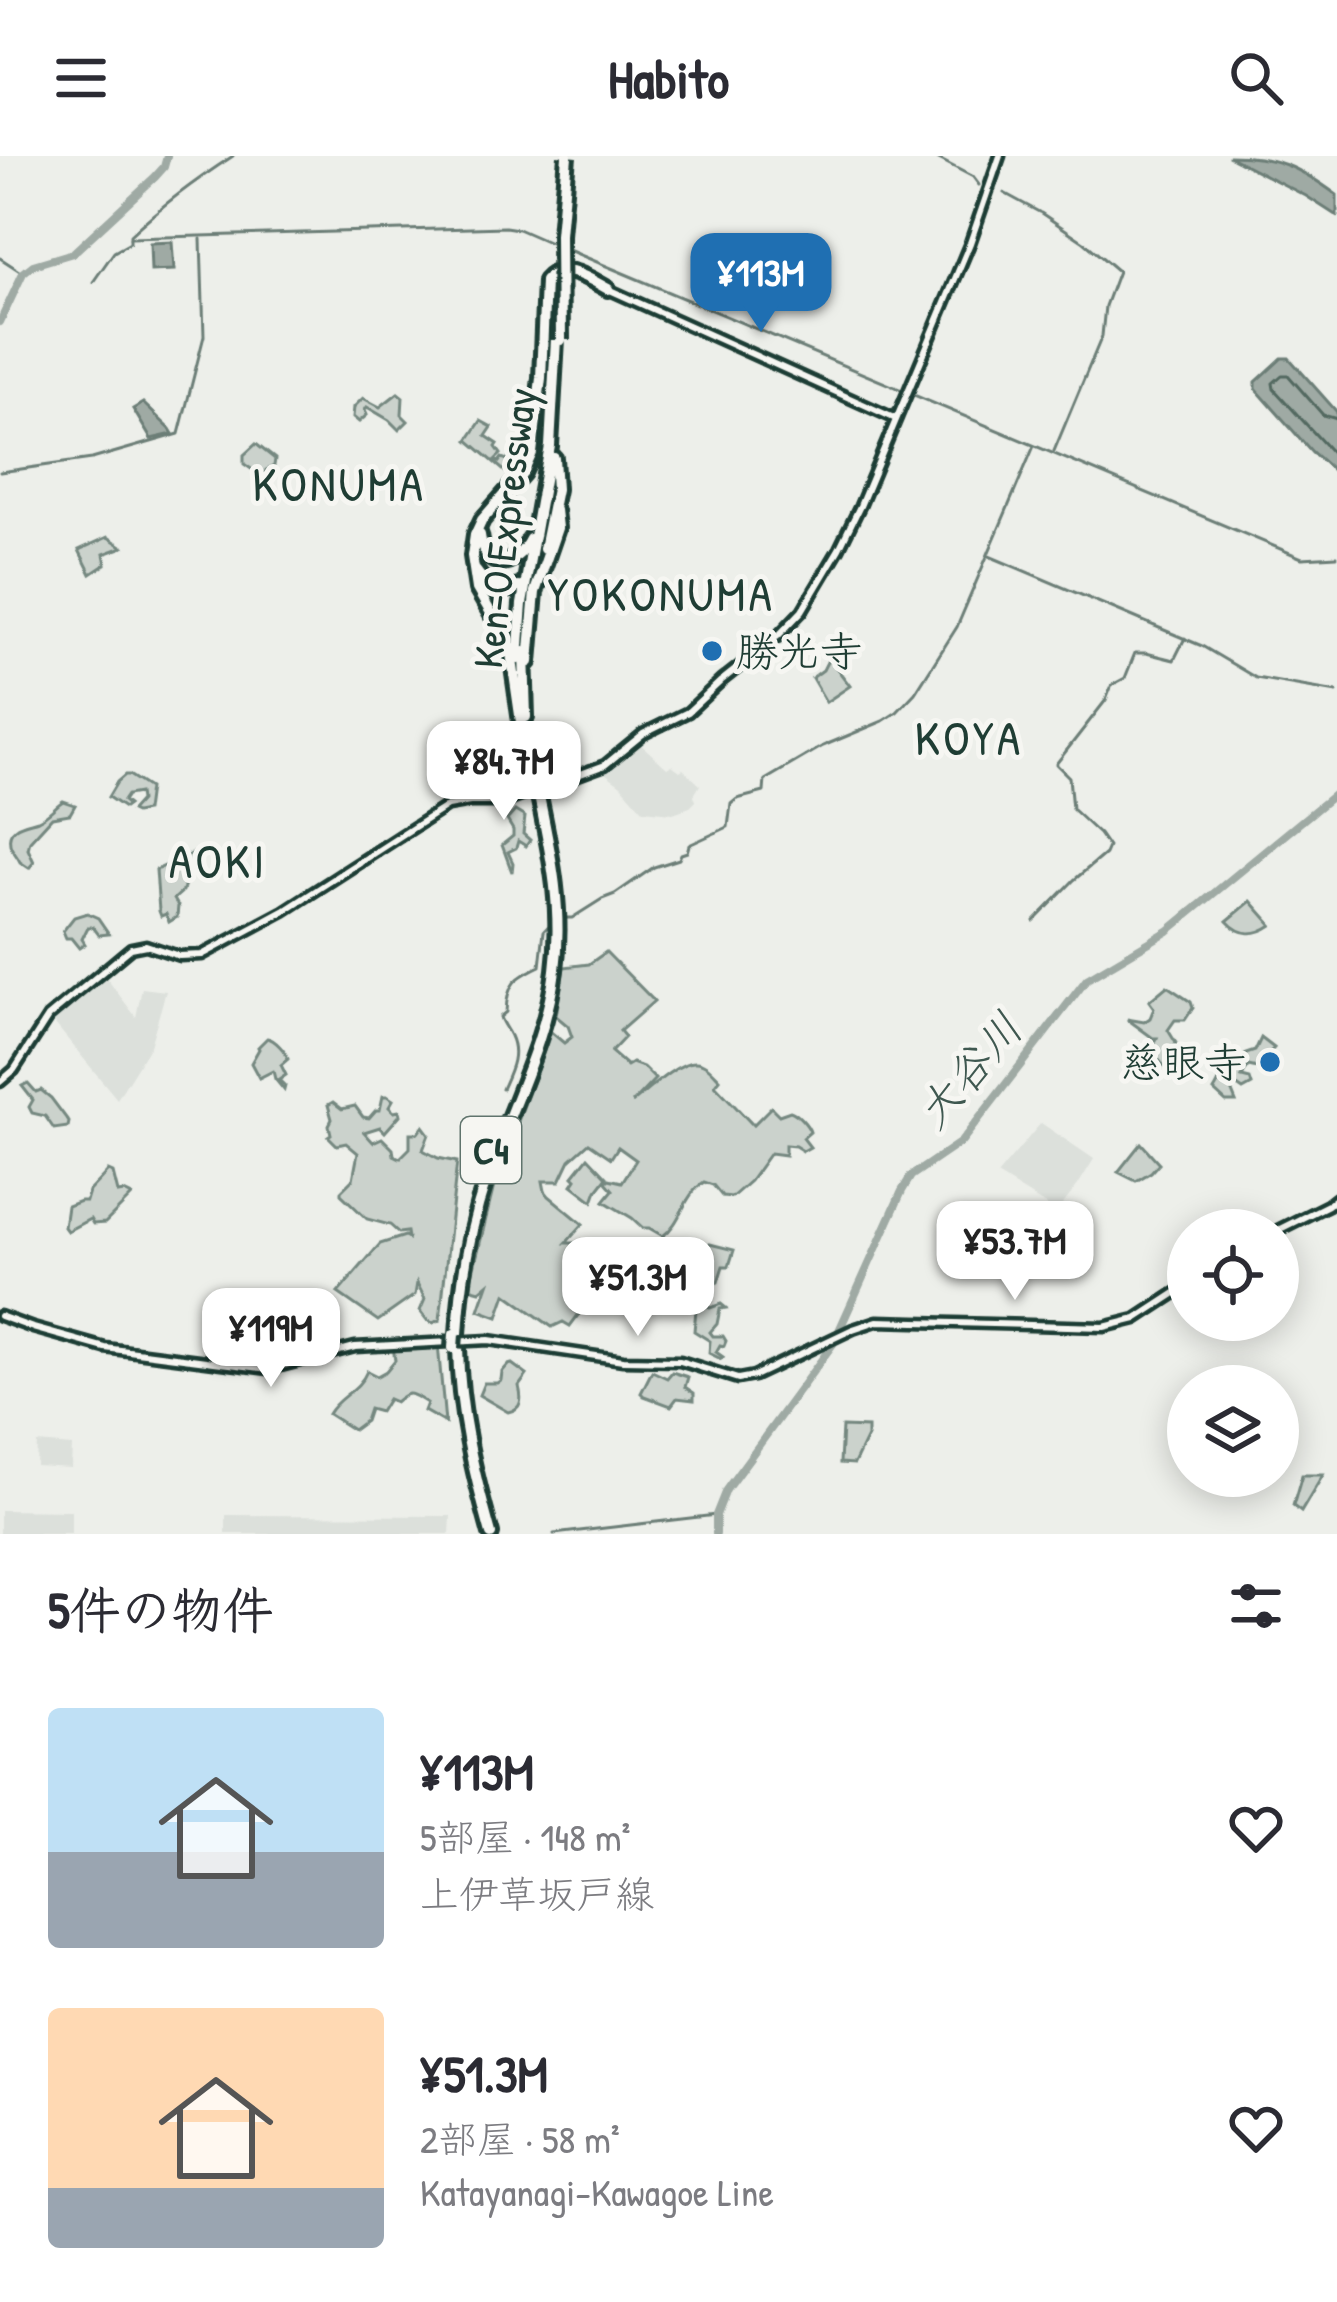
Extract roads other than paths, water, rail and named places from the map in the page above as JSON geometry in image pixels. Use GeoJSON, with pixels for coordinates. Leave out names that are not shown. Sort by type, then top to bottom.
{"type":"FeatureCollection","features":[{"type":"Feature","properties":{"kind":"highway","name":"Ken-O Expressway"},"geometry":{"type":"LineString","coordinates":[[535,791],[521,659],[560,400],[555,235],[565,156]]}},
{"type":"Feature","properties":{"kind":"highway"},"geometry":{"type":"LineString","coordinates":[[521,659],[477,589],[474,541],[482,520],[523,473],[532,453],[545,281],[556,271],[566,270],[608,289]]}},
{"type":"Feature","properties":{"kind":"highway"},"geometry":{"type":"LineString","coordinates":[[538,517],[526,548],[514,559],[496,561],[483,550],[484,521],[525,474],[536,450],[552,291],[569,278],[608,289]]}},
{"type":"Feature","properties":{"kind":"highway","name":"Ken-O Expressway"},"geometry":{"type":"LineString","coordinates":[[488,1534],[462,1438],[456,1341],[458,1270],[473,1201],[536,1034],[553,971],[554,884],[523,736],[521,659],[522,604],[553,422],[558,340]]}},
{"type":"Feature","properties":{"kind":"highway"},"geometry":{"type":"LineString","coordinates":[[536,450],[540,471]]}},
{"type":"Feature","properties":{"kind":"highway"},"geometry":{"type":"LineString","coordinates":[[537,572],[556,489],[554,458]]}},
{"type":"Feature","properties":{"kind":"highway"},"geometry":{"type":"LineString","coordinates":[[521,659],[535,592],[556,528],[555,510]]}},
{"type":"Feature","properties":{"kind":"highway"},"geometry":{"type":"LineString","coordinates":[[473,567],[493,587],[519,587]]}},
{"type":"Feature","properties":{"kind":"main road"},"geometry":{"type":"LineString","coordinates":[[0,1082],[14,1070],[48,1017],[131,948],[146,945],[179,956],[202,955],[284,911],[442,808],[458,802],[505,802],[604,765],[643,734],[688,712],[778,636],[802,611],[850,528],[970,243],[1000,156]]}},
{"type":"Feature","properties":{"kind":"main road"},"geometry":{"type":"LineString","coordinates":[[608,289],[896,419]]}},
{"type":"Feature","properties":{"kind":"main road"},"geometry":{"type":"LineString","coordinates":[[1299,1220],[1337,1198]]}},
{"type":"Feature","properties":{"kind":"main road"},"geometry":{"type":"LineString","coordinates":[[0,1316],[105,1348],[268,1369],[347,1348],[489,1340],[618,1360],[680,1361],[738,1379],[754,1376],[862,1325],[886,1320],[1077,1328],[1119,1325],[1167,1299]]}},
{"type":"Feature","properties":{"kind":"water"},"geometry":{"type":"Polygon","coordinates":[[[1228,156],[1274,161],[1311,177],[1337,195],[1337,216],[1306,196],[1228,156]]]}},
{"type":"Feature","properties":{"kind":"water"},"geometry":{"type":"Polygon","coordinates":[[[172,242],[174,270],[151,271],[150,243],[172,242]]]}},
{"type":"Feature","properties":{"kind":"water"},"geometry":{"type":"Polygon","coordinates":[[[1282,358],[1289,358],[1337,412],[1337,474],[1256,389],[1256,382],[1282,358]]]}},
{"type":"Feature","properties":{"kind":"water"},"geometry":{"type":"Polygon","coordinates":[[[143,403],[173,434],[151,439],[133,409],[143,403]]]}},
{"type":"Feature","properties":{"kind":"waterway"},"geometry":{"type":"LineString","coordinates":[[0,322],[23,273],[33,265],[73,253],[155,177],[167,156]]}},
{"type":"Feature","properties":{"kind":"waterway"},"geometry":{"type":"LineString","coordinates":[[93,282],[142,224],[233,156]]}},
{"type":"Feature","properties":{"kind":"waterway"},"geometry":{"type":"LineString","coordinates":[[933,156],[979,185]]}},
{"type":"Feature","properties":{"kind":"waterway"},"geometry":{"type":"LineString","coordinates":[[1004,193],[1039,212]]}},
{"type":"Feature","properties":{"kind":"waterway"},"geometry":{"type":"LineString","coordinates":[[1041,213],[1118,271],[1105,306],[1102,336],[1054,451]]}},
{"type":"Feature","properties":{"kind":"waterway"},"geometry":{"type":"LineString","coordinates":[[130,238],[505,227],[550,243]]}},
{"type":"Feature","properties":{"kind":"waterway"},"geometry":{"type":"LineString","coordinates":[[0,472],[92,459],[179,434],[204,336],[201,239]]}},
{"type":"Feature","properties":{"kind":"waterway"},"geometry":{"type":"LineString","coordinates":[[566,249],[1302,558],[1337,556]]}},
{"type":"Feature","properties":{"kind":"waterway"},"geometry":{"type":"LineString","coordinates":[[0,258],[23,273]]}},
{"type":"Feature","properties":{"kind":"waterway"},"geometry":{"type":"LineString","coordinates":[[561,920],[615,894],[654,867],[679,859],[689,845],[728,827],[731,804],[764,792],[765,780],[823,746],[897,712],[915,693],[957,627],[1034,446]]}},
{"type":"Feature","properties":{"kind":"waterway"},"geometry":{"type":"LineString","coordinates":[[989,556],[1202,646],[1256,678],[1337,692]]}},
{"type":"Feature","properties":{"kind":"waterway"},"geometry":{"type":"LineString","coordinates":[[1034,921],[1108,847],[1072,809],[1069,777],[1056,764],[1106,700],[1112,685],[1125,678],[1135,653],[1174,660],[1185,638]]}},
{"type":"Feature","properties":{"kind":"waterway","name":"大谷川"},"geometry":{"type":"LineString","coordinates":[[716,1534],[716,1515],[726,1490],[833,1344],[911,1176],[961,1142],[1087,979],[1168,931],[1337,792]]}},
{"type":"Feature","properties":{"kind":"waterway"},"geometry":{"type":"LineString","coordinates":[[502,1089],[514,1050],[500,1017],[506,1012],[514,983],[540,966],[544,931],[552,922]]}},
{"type":"Feature","properties":{"kind":"waterway"},"geometry":{"type":"LineString","coordinates":[[554,1534],[716,1515]]}},
{"type":"Feature","properties":{"kind":"place","name":"勝光寺"},"geometry":{"type":"Point","coordinates":[712,651]}},
{"type":"Feature","properties":{"kind":"place","name":"慈眼寺"},"geometry":{"type":"Point","coordinates":[1270,1062]}},
{"type":"Feature","properties":{"kind":"district","name":"KONUMA"},"geometry":{"type":"Point","coordinates":[339,484]}},
{"type":"Feature","properties":{"kind":"district","name":"YOKONUMA"},"geometry":{"type":"Point","coordinates":[661,594]}},
{"type":"Feature","properties":{"kind":"district","name":"KOYA"},"geometry":{"type":"Point","coordinates":[969,738]}},
{"type":"Feature","properties":{"kind":"district","name":"AOKI"},"geometry":{"type":"Point","coordinates":[218,861]}}]}
